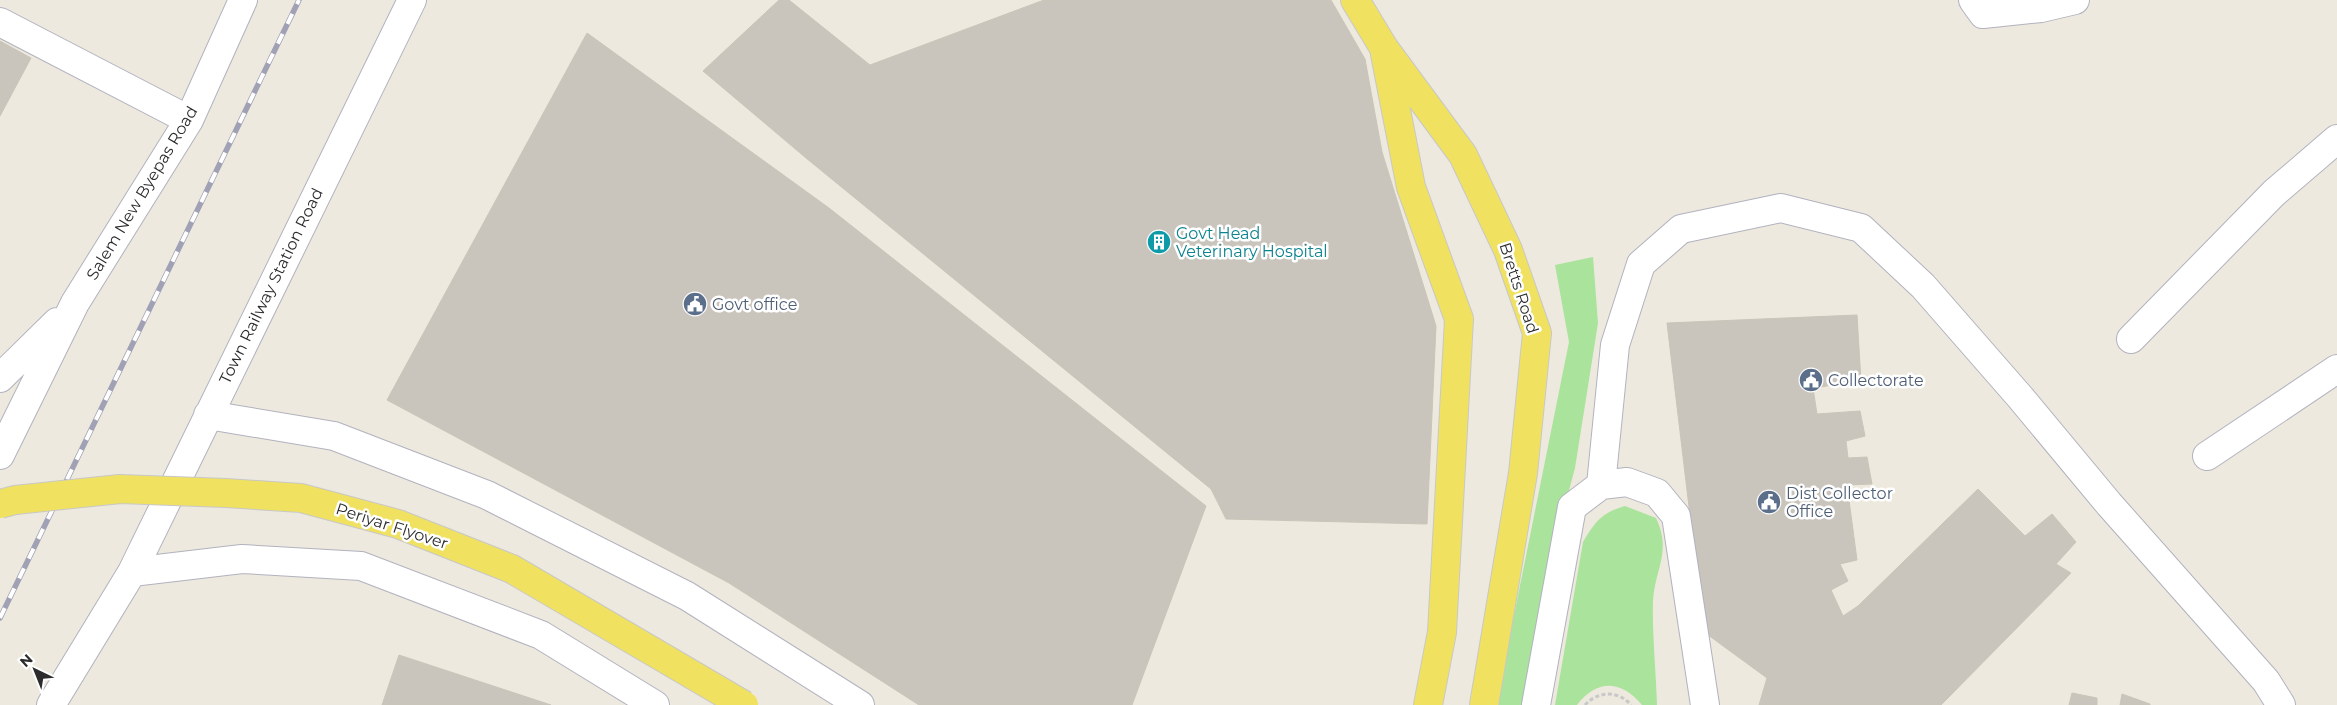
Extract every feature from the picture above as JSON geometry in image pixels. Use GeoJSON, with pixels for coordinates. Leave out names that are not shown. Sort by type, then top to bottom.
{"type":"FeatureCollection","features":[{"type":"Feature","properties":{"kind":"main road","name":"Bretts Road"},"geometry":{"type":"LineString","coordinates":[[1355,0],[1384,48],[1462,155],[1508,250],[1537,333],[1523,473],[1484,705]]}},
{"type":"Feature","properties":{"kind":"main road"},"geometry":{"type":"LineString","coordinates":[[1384,48],[1410,187],[1459,319],[1442,632],[1428,705]]}},
{"type":"Feature","properties":{"kind":"main road","name":"Periyar Flyover"},"geometry":{"type":"LineString","coordinates":[[0,504],[15,500],[120,489],[226,493],[301,498],[398,524],[512,569],[744,705]]}},
{"type":"Feature","properties":{"kind":"street","name":"Salem New Byepas Road"},"geometry":{"type":"LineString","coordinates":[[75,302],[189,120],[243,0]]}},
{"type":"Feature","properties":{"kind":"street","name":"Town Railway Station Road"},"geometry":{"type":"LineString","coordinates":[[51,705],[132,572],[412,0]]}},
{"type":"Feature","properties":{"kind":"street"},"geometry":{"type":"LineString","coordinates":[[1973,0],[1983,14],[2041,8],[2075,0]]}},
{"type":"Feature","properties":{"kind":"street"},"geometry":{"type":"LineString","coordinates":[[0,22],[189,120]]}},
{"type":"Feature","properties":{"kind":"street"},"geometry":{"type":"LineString","coordinates":[[2131,339],[2274,194],[2337,139]]}},
{"type":"Feature","properties":{"kind":"street"},"geometry":{"type":"LineString","coordinates":[[1601,484],[1615,345],[1641,264],[1682,229],[1781,208],[1861,228],[1922,286],[1942,308],[2020,397],[2109,504],[2266,681],[2281,705]]}},
{"type":"Feature","properties":{"kind":"street"},"geometry":{"type":"LineString","coordinates":[[0,378],[75,302]]}},
{"type":"Feature","properties":{"kind":"street"},"geometry":{"type":"LineString","coordinates":[[0,456],[75,302]]}},
{"type":"Feature","properties":{"kind":"street"},"geometry":{"type":"LineString","coordinates":[[2207,456],[2337,368]]}},
{"type":"Feature","properties":{"kind":"street"},"geometry":{"type":"LineString","coordinates":[[208,415],[334,436],[487,495],[687,596],[860,705]]}},
{"type":"Feature","properties":{"kind":"street"},"geometry":{"type":"LineString","coordinates":[[1536,705],[1572,506],[1601,484],[1627,482],[1657,493],[1676,516],[1705,705]]}},
{"type":"Feature","properties":{"kind":"street"},"geometry":{"type":"LineString","coordinates":[[132,572],[242,559],[361,566],[541,635],[654,705]]}},
{"type":"Feature","properties":{"kind":"path"},"geometry":{"type":"LineString","coordinates":[[1585,705],[1593,698],[1612,694],[1631,705]]}},
{"type":"Feature","properties":{"kind":"green space"},"geometry":{"type":"Polygon","coordinates":[[[1593,257],[1598,323],[1575,468],[1543,587],[1522,705],[1496,705],[1569,342],[1555,265],[1593,257]]]}},
{"type":"Feature","properties":{"kind":"green space"},"geometry":{"type":"Polygon","coordinates":[[[1625,506],[1656,518],[1663,541],[1663,551],[1653,601],[1657,705],[1642,705],[1626,691],[1609,686],[1593,691],[1577,705],[1555,705],[1583,542],[1600,519],[1610,512],[1625,506]]]}},
{"type":"Feature","properties":{"kind":"building","name":"Govt Head Veterinary Hospital"},"geometry":{"type":"Polygon","coordinates":[[[779,0],[789,0],[870,65],[1044,0],[1331,0],[1365,59],[1382,152],[1436,326],[1427,524],[1226,519],[1211,489],[806,158],[703,71],[779,0]]]}},
{"type":"Feature","properties":{"kind":"building","name":"Govt office"},"geometry":{"type":"Polygon","coordinates":[[[587,33],[829,208],[1206,506],[1132,705],[919,705],[729,583],[387,400],[587,33]]]}},
{"type":"Feature","properties":{"kind":"building"},"geometry":{"type":"Polygon","coordinates":[[[0,41],[31,58],[0,116],[0,41]]]}},
{"type":"Feature","properties":{"kind":"building","name":"Dist Collector Office"},"geometry":{"type":"Polygon","coordinates":[[[1857,315],[1861,381],[1813,388],[1817,414],[1860,411],[1865,436],[1846,441],[1848,458],[1867,457],[1872,484],[1847,485],[1857,560],[1840,564],[1848,581],[1831,590],[1843,616],[1858,606],[1978,489],[2025,536],[2052,514],[2076,542],[2056,564],[2071,573],[1941,705],[1759,705],[1767,678],[1704,632],[1667,323],[1857,315]]]}},
{"type":"Feature","properties":{"kind":"building"},"geometry":{"type":"Polygon","coordinates":[[[399,655],[551,705],[382,705],[399,655]]]}},
{"type":"Feature","properties":{"kind":"building"},"geometry":{"type":"Polygon","coordinates":[[[2072,693],[2097,698],[2097,705],[2069,705],[2072,693]]]}},
{"type":"Feature","properties":{"kind":"building"},"geometry":{"type":"Polygon","coordinates":[[[2122,694],[2150,704],[2150,705],[2120,705],[2122,694]]]}},
{"type":"Feature","properties":{"kind":"railway"},"geometry":{"type":"LineString","coordinates":[[0,618],[299,0]]}},
{"type":"Feature","properties":{"kind":"place","name":"Govt Head Veterinary Hospital"},"geometry":{"type":"Point","coordinates":[1159,242]}},
{"type":"Feature","properties":{"kind":"place","name":"Govt office"},"geometry":{"type":"Point","coordinates":[695,304]}},
{"type":"Feature","properties":{"kind":"place","name":"Collectorate"},"geometry":{"type":"Point","coordinates":[1811,380]}},
{"type":"Feature","properties":{"kind":"place","name":"Dist Collector Office"},"geometry":{"type":"Point","coordinates":[1769,502]}}]}
